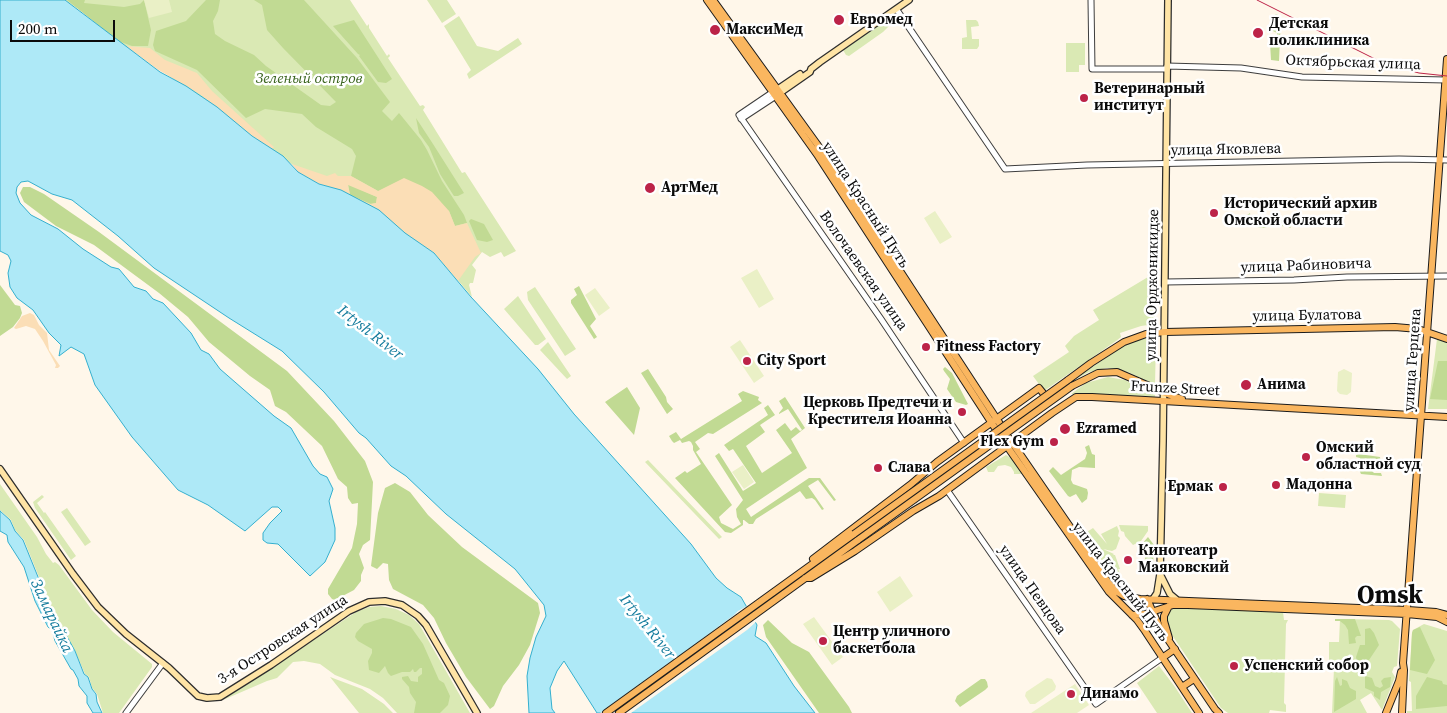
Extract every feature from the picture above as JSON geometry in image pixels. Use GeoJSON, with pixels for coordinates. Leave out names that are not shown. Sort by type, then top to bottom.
{"type":"FeatureCollection","features":[{"type":"Feature","properties":{"kind":"main road","name":"улица Красный Путь"},"geometry":{"type":"LineString","coordinates":[[707,0],[817,144],[875,238],[996,424]]}},
{"type":"Feature","properties":{"kind":"main road","name":"улица Красный Путь"},"geometry":{"type":"LineString","coordinates":[[713,0],[777,93]]}},
{"type":"Feature","properties":{"kind":"main road"},"geometry":{"type":"LineString","coordinates":[[777,93],[810,72],[811,69],[897,10],[908,0]]}},
{"type":"Feature","properties":{"kind":"main road","name":"улица Орджоникидзе"},"geometry":{"type":"LineString","coordinates":[[1147,599],[1157,593],[1160,574],[1165,332],[1168,0]]}},
{"type":"Feature","properties":{"kind":"main road","name":"улица Герцена"},"geometry":{"type":"LineString","coordinates":[[1403,663],[1432,276],[1444,160],[1447,59]]}},
{"type":"Feature","properties":{"kind":"main road","name":"улица Булатова"},"geometry":{"type":"LineString","coordinates":[[856,537],[1091,362],[1124,342],[1146,334],[1383,327],[1428,332],[1447,339]]}},
{"type":"Feature","properties":{"kind":"main road"},"geometry":{"type":"LineString","coordinates":[[619,713],[783,589],[805,569],[856,537],[1072,386],[1098,373],[1118,372],[1164,393],[1196,403]]}},
{"type":"Feature","properties":{"kind":"main road"},"geometry":{"type":"LineString","coordinates":[[805,569],[809,562],[910,485],[921,474],[964,443],[996,424],[1017,404],[1041,390]]}},
{"type":"Feature","properties":{"kind":"main road","name":"Frunze Street"},"geometry":{"type":"LineString","coordinates":[[805,578],[811,578],[855,551],[893,524],[947,490],[1008,442],[1032,428],[1054,409],[1070,400],[1083,396],[1164,402],[1447,416]]}},
{"type":"Feature","properties":{"kind":"main road"},"geometry":{"type":"LineString","coordinates":[[1017,404],[1026,406]]}},
{"type":"Feature","properties":{"kind":"main road"},"geometry":{"type":"LineString","coordinates":[[1032,428],[1035,420]]}},
{"type":"Feature","properties":{"kind":"main road","name":"улица Красный Путь"},"geometry":{"type":"LineString","coordinates":[[1008,442],[1113,589],[1124,596],[1147,599],[1160,628],[1218,712]]}},
{"type":"Feature","properties":{"kind":"main road","name":"улица Красный Путь"},"geometry":{"type":"LineString","coordinates":[[1008,442],[1104,586],[1131,614],[1199,713]]}},
{"type":"Feature","properties":{"kind":"main road","name":"3-я Островская улица"},"geometry":{"type":"LineString","coordinates":[[0,469],[73,574],[98,606],[126,634],[163,663],[194,694],[207,698],[216,698],[271,665],[354,608],[369,602],[393,602],[410,609],[426,625],[477,713]]}},
{"type":"Feature","properties":{"kind":"main road"},"geometry":{"type":"LineString","coordinates":[[906,492],[910,485]]}},
{"type":"Feature","properties":{"kind":"main road"},"geometry":{"type":"LineString","coordinates":[[917,504],[930,501]]}},
{"type":"Feature","properties":{"kind":"main road"},"geometry":{"type":"LineString","coordinates":[[606,713],[783,589],[805,578],[856,537]]}},
{"type":"Feature","properties":{"kind":"main road"},"geometry":{"type":"LineString","coordinates":[[1160,574],[1169,592],[1176,600]]}},
{"type":"Feature","properties":{"kind":"main road"},"geometry":{"type":"LineString","coordinates":[[1446,613],[1408,612],[1207,606],[1169,606],[1140,615],[1131,614],[1131,605],[1147,599],[1408,612],[1437,617],[1447,622]]}},
{"type":"Feature","properties":{"kind":"main road"},"geometry":{"type":"LineString","coordinates":[[1169,606],[1164,616],[1169,641]]}},
{"type":"Feature","properties":{"kind":"main road"},"geometry":{"type":"LineString","coordinates":[[1162,658],[1175,649]]}},
{"type":"Feature","properties":{"kind":"main road"},"geometry":{"type":"LineString","coordinates":[[1386,713],[1399,681],[1403,663]]}},
{"type":"Feature","properties":{"kind":"main road"},"geometry":{"type":"LineString","coordinates":[[1402,713],[1403,663]]}},
{"type":"Feature","properties":{"kind":"main road"},"geometry":{"type":"LineString","coordinates":[[1182,688],[1194,679]]}},
{"type":"Feature","properties":{"kind":"street","name":"Октябрьская улица"},"geometry":{"type":"LineString","coordinates":[[1091,0],[1091,67],[1093,70],[1241,68],[1302,77],[1446,80]]}},
{"type":"Feature","properties":{"kind":"street","name":"улица Яковлева"},"geometry":{"type":"LineString","coordinates":[[897,10],[1005,169],[1166,163],[1399,158],[1444,160]]}},
{"type":"Feature","properties":{"kind":"street","name":"Волочаевская улица"},"geometry":{"type":"LineString","coordinates":[[777,93],[740,117],[882,319],[964,443]]}},
{"type":"Feature","properties":{"kind":"street","name":"улица Рабиновича"},"geometry":{"type":"LineString","coordinates":[[1165,282],[1447,276]]}},
{"type":"Feature","properties":{"kind":"street","name":"улица Певцова"},"geometry":{"type":"LineString","coordinates":[[947,490],[1096,704],[1162,658]]}},
{"type":"Feature","properties":{"kind":"street"},"geometry":{"type":"LineString","coordinates":[[126,713],[163,663]]}},
{"type":"Feature","properties":{"kind":"green space","name":"Зеленый остров"},"geometry":{"type":"Polygon","coordinates":[[[65,0],[350,0],[367,26],[369,24],[369,28],[387,56],[389,54],[388,58],[420,106],[423,105],[425,107],[423,110],[462,173],[465,172],[516,251],[504,257],[501,252],[490,257],[482,252],[472,265],[476,270],[473,283],[469,285],[472,297],[435,253],[293,165],[143,57],[118,42],[87,15],[65,0]]]}},
{"type":"Feature","properties":{"kind":"green space"},"geometry":{"type":"Polygon","coordinates":[[[67,0],[85,0],[84,3],[124,7],[140,4],[144,0],[151,30],[148,46],[132,46],[118,41],[67,0]]]}},
{"type":"Feature","properties":{"kind":"green space"},"geometry":{"type":"Polygon","coordinates":[[[144,0],[169,0],[172,12],[149,18],[144,0]]]}},
{"type":"Feature","properties":{"kind":"green space"},"geometry":{"type":"Polygon","coordinates":[[[206,0],[220,0],[218,11],[213,21],[215,34],[254,55],[266,66],[321,105],[330,106],[336,102],[267,30],[262,5],[254,0],[304,0],[357,58],[390,102],[382,111],[392,121],[399,113],[421,140],[442,181],[464,215],[467,223],[455,226],[449,211],[378,191],[351,176],[356,156],[352,149],[316,127],[302,114],[265,109],[246,118],[197,70],[155,51],[153,45],[156,31],[186,21],[206,0]]]}},
{"type":"Feature","properties":{"kind":"green space"},"geometry":{"type":"Polygon","coordinates":[[[427,0],[447,0],[456,14],[442,23],[427,0]]]}},
{"type":"Feature","properties":{"kind":"green space"},"geometry":{"type":"Polygon","coordinates":[[[1276,14],[1281,16],[1279,61],[1271,60],[1270,43],[1271,40],[1277,39],[1277,33],[1271,30],[1270,18],[1276,14]]]}},
{"type":"Feature","properties":{"kind":"green space"},"geometry":{"type":"Polygon","coordinates":[[[894,15],[895,20],[883,32],[849,56],[846,55],[843,50],[894,15]]]}},
{"type":"Feature","properties":{"kind":"green space"},"geometry":{"type":"Polygon","coordinates":[[[459,16],[477,46],[498,51],[518,38],[522,44],[469,79],[467,74],[471,70],[444,26],[459,16]]]}},
{"type":"Feature","properties":{"kind":"green space"},"geometry":{"type":"Polygon","coordinates":[[[354,20],[392,79],[386,83],[378,82],[360,55],[333,26],[354,20]]]}},
{"type":"Feature","properties":{"kind":"green space"},"geometry":{"type":"Polygon","coordinates":[[[966,20],[976,20],[978,22],[979,26],[971,27],[972,39],[979,39],[977,49],[962,49],[962,38],[967,37],[966,20]]]}},
{"type":"Feature","properties":{"kind":"green space"},"geometry":{"type":"Polygon","coordinates":[[[1066,43],[1085,43],[1085,65],[1079,65],[1079,72],[1066,72],[1066,43]]]}},
{"type":"Feature","properties":{"kind":"green space"},"geometry":{"type":"Polygon","coordinates":[[[416,118],[464,193],[454,196],[452,193],[440,174],[429,147],[419,133],[416,118]]]}},
{"type":"Feature","properties":{"kind":"green space"},"geometry":{"type":"Polygon","coordinates":[[[348,184],[377,197],[376,203],[371,204],[350,195],[348,184]]]}},
{"type":"Feature","properties":{"kind":"green space"},"geometry":{"type":"Polygon","coordinates":[[[23,187],[30,187],[44,194],[99,232],[287,371],[334,421],[365,461],[373,482],[370,540],[363,545],[359,554],[364,568],[361,581],[354,590],[335,600],[328,594],[328,589],[352,548],[357,524],[358,503],[352,504],[348,498],[347,487],[338,479],[322,446],[286,412],[275,406],[270,390],[209,342],[188,317],[159,293],[94,245],[56,226],[24,202],[20,193],[23,187]]]}},
{"type":"Feature","properties":{"kind":"green space"},"geometry":{"type":"Polygon","coordinates":[[[935,211],[952,237],[940,244],[924,218],[935,211]]]}},
{"type":"Feature","properties":{"kind":"green space"},"geometry":{"type":"Polygon","coordinates":[[[1250,213],[1251,220],[1288,220],[1288,215],[1290,215],[1292,216],[1291,227],[1264,228],[1249,226],[1247,225],[1246,216],[1250,213]]]}},
{"type":"Feature","properties":{"kind":"green space"},"geometry":{"type":"Polygon","coordinates":[[[471,219],[484,224],[493,240],[487,242],[477,240],[469,221],[471,219]]]}},
{"type":"Feature","properties":{"kind":"green space"},"geometry":{"type":"Polygon","coordinates":[[[1157,267],[1157,312],[1155,313],[1155,324],[1141,326],[1120,333],[1121,337],[1116,341],[1044,391],[1033,376],[1069,352],[1065,346],[1074,336],[1099,320],[1093,310],[1148,277],[1157,267]]]}},
{"type":"Feature","properties":{"kind":"green space"},"geometry":{"type":"Polygon","coordinates":[[[757,269],[774,299],[759,308],[741,278],[757,269]]]}},
{"type":"Feature","properties":{"kind":"green space"},"geometry":{"type":"Polygon","coordinates":[[[0,285],[15,305],[20,306],[22,313],[13,327],[0,336],[0,285]]]}},
{"type":"Feature","properties":{"kind":"green space"},"geometry":{"type":"Polygon","coordinates":[[[579,286],[596,319],[590,326],[597,337],[594,339],[571,303],[571,300],[577,295],[574,289],[579,286]]]}},
{"type":"Feature","properties":{"kind":"green space"},"geometry":{"type":"Polygon","coordinates":[[[535,287],[576,349],[565,356],[528,300],[527,292],[535,287]]]}},
{"type":"Feature","properties":{"kind":"green space"},"geometry":{"type":"Polygon","coordinates":[[[595,288],[610,308],[599,316],[585,295],[595,288]]]}},
{"type":"Feature","properties":{"kind":"green space"},"geometry":{"type":"Polygon","coordinates":[[[518,296],[546,339],[538,345],[535,345],[504,309],[518,296]]]}},
{"type":"Feature","properties":{"kind":"green space"},"geometry":{"type":"Polygon","coordinates":[[[1151,337],[1156,339],[1155,385],[1128,372],[1107,368],[1089,372],[1070,382],[1122,347],[1151,337]]]}},
{"type":"Feature","properties":{"kind":"green space"},"geometry":{"type":"Polygon","coordinates":[[[1437,339],[1447,343],[1447,409],[1428,409],[1437,339]]]}},
{"type":"Feature","properties":{"kind":"green space","name":"City Sport"},"geometry":{"type":"Polygon","coordinates":[[[740,340],[764,376],[754,383],[730,347],[740,340]]]}},
{"type":"Feature","properties":{"kind":"green space"},"geometry":{"type":"Polygon","coordinates":[[[548,342],[571,376],[567,379],[540,350],[548,342]]]}},
{"type":"Feature","properties":{"kind":"green space"},"geometry":{"type":"Polygon","coordinates":[[[1438,361],[1447,361],[1447,400],[1430,399],[1438,361]]]}},
{"type":"Feature","properties":{"kind":"green space"},"geometry":{"type":"Polygon","coordinates":[[[945,367],[952,373],[968,404],[956,402],[947,389],[950,379],[943,369],[945,367]]]}},
{"type":"Feature","properties":{"kind":"green space"},"geometry":{"type":"Polygon","coordinates":[[[648,369],[673,409],[667,414],[641,373],[648,369]]]}},
{"type":"Feature","properties":{"kind":"green space"},"geometry":{"type":"Polygon","coordinates":[[[1344,369],[1352,373],[1351,392],[1347,395],[1340,394],[1337,391],[1338,372],[1344,369]]]}},
{"type":"Feature","properties":{"kind":"green space"},"geometry":{"type":"Polygon","coordinates":[[[1108,377],[1125,380],[1155,395],[1155,398],[1071,394],[1086,383],[1108,377]]]}},
{"type":"Feature","properties":{"kind":"green space"},"geometry":{"type":"Polygon","coordinates":[[[627,387],[640,408],[634,435],[605,402],[627,387]]]}},
{"type":"Feature","properties":{"kind":"green space"},"geometry":{"type":"Polygon","coordinates":[[[743,391],[759,397],[758,400],[762,403],[713,434],[708,433],[695,442],[700,449],[696,452],[732,505],[719,517],[721,523],[733,529],[741,524],[737,517],[736,509],[743,500],[715,456],[719,453],[743,491],[756,483],[733,449],[729,451],[724,445],[768,415],[764,408],[768,405],[775,415],[760,425],[765,432],[746,446],[762,473],[792,453],[776,430],[785,423],[791,431],[796,427],[800,431],[802,430],[788,409],[779,414],[783,408],[779,401],[785,397],[805,428],[791,439],[807,468],[746,509],[751,517],[809,478],[820,478],[836,500],[834,501],[818,480],[808,486],[824,509],[822,510],[812,498],[806,499],[800,491],[756,519],[753,524],[743,520],[743,525],[731,533],[725,532],[675,478],[701,464],[691,442],[682,443],[680,440],[674,443],[669,436],[676,432],[681,439],[742,401],[738,394],[743,391]]]}},
{"type":"Feature","properties":{"kind":"green space"},"geometry":{"type":"Polygon","coordinates":[[[1089,445],[1092,454],[1095,455],[1095,468],[1079,467],[1072,470],[1071,480],[1073,484],[1087,489],[1087,499],[1082,503],[1076,494],[1068,496],[1049,471],[1053,467],[1061,475],[1085,459],[1087,453],[1085,447],[1089,445]]]}},
{"type":"Feature","properties":{"kind":"green space"},"geometry":{"type":"Polygon","coordinates":[[[1359,454],[1380,457],[1381,463],[1379,466],[1372,467],[1372,471],[1374,473],[1381,473],[1382,476],[1361,474],[1357,465],[1361,462],[1360,458],[1356,457],[1359,454]]]}},
{"type":"Feature","properties":{"kind":"green space"},"geometry":{"type":"Polygon","coordinates":[[[1006,455],[1011,458],[1022,474],[1014,474],[1011,467],[1005,465],[998,466],[994,472],[988,472],[986,467],[1006,455]]]}},
{"type":"Feature","properties":{"kind":"green space"},"geometry":{"type":"Polygon","coordinates":[[[648,460],[722,537],[719,539],[645,462],[648,460]]]}},
{"type":"Feature","properties":{"kind":"green space"},"geometry":{"type":"Polygon","coordinates":[[[743,465],[754,482],[744,489],[732,472],[743,465]]]}},
{"type":"Feature","properties":{"kind":"green space"},"geometry":{"type":"Polygon","coordinates":[[[395,483],[410,492],[428,515],[462,547],[538,603],[540,613],[530,645],[519,665],[503,686],[494,706],[490,709],[466,677],[434,618],[423,605],[393,589],[389,580],[388,564],[383,563],[377,569],[371,566],[378,513],[385,488],[395,483]]]}},
{"type":"Feature","properties":{"kind":"green space"},"geometry":{"type":"Polygon","coordinates":[[[0,484],[37,537],[46,554],[53,563],[55,562],[59,565],[92,610],[113,632],[152,664],[152,667],[119,713],[103,713],[89,677],[85,674],[50,604],[24,540],[15,530],[11,520],[0,510],[0,484]]]}},
{"type":"Feature","properties":{"kind":"green space"},"geometry":{"type":"Polygon","coordinates":[[[1319,493],[1346,495],[1345,508],[1318,506],[1319,493]]]}},
{"type":"Feature","properties":{"kind":"green space"},"geometry":{"type":"Polygon","coordinates":[[[42,495],[44,497],[37,503],[76,556],[71,560],[35,508],[33,502],[42,495]]]}},
{"type":"Feature","properties":{"kind":"green space"},"geometry":{"type":"Polygon","coordinates":[[[67,508],[91,542],[85,546],[61,512],[67,508]]]}},
{"type":"Feature","properties":{"kind":"green space"},"geometry":{"type":"Polygon","coordinates":[[[1119,525],[1148,526],[1148,531],[1141,541],[1133,545],[1124,532],[1121,531],[1119,525]]]}},
{"type":"Feature","properties":{"kind":"green space"},"geometry":{"type":"Polygon","coordinates":[[[1117,526],[1120,538],[1116,549],[1112,551],[1103,549],[1115,555],[1123,580],[1122,585],[1115,581],[1106,568],[1108,566],[1107,561],[1104,564],[1093,546],[1086,539],[1084,541],[1081,536],[1093,528],[1107,544],[1101,534],[1117,526]]]}},
{"type":"Feature","properties":{"kind":"green space"},"geometry":{"type":"Polygon","coordinates":[[[1148,537],[1154,545],[1153,565],[1143,571],[1146,553],[1140,546],[1148,537]]]}},
{"type":"Feature","properties":{"kind":"green space"},"geometry":{"type":"Polygon","coordinates":[[[900,576],[913,596],[890,612],[877,592],[900,576]]]}},
{"type":"Feature","properties":{"kind":"green space"},"geometry":{"type":"Polygon","coordinates":[[[381,606],[396,609],[409,615],[419,624],[470,713],[397,713],[383,698],[370,689],[335,675],[320,664],[304,661],[293,662],[277,678],[223,700],[356,612],[369,607],[381,606]]]}},
{"type":"Feature","properties":{"kind":"green space"},"geometry":{"type":"Polygon","coordinates":[[[1175,608],[1283,612],[1284,620],[1288,620],[1286,624],[1284,703],[1286,705],[1286,712],[1270,710],[1269,713],[1228,713],[1221,708],[1166,626],[1165,621],[1168,611],[1175,608]]]}},
{"type":"Feature","properties":{"kind":"green space","name":"Центр уличного баскетбола"},"geometry":{"type":"Polygon","coordinates":[[[814,617],[843,657],[832,665],[803,624],[814,617]]]}},
{"type":"Feature","properties":{"kind":"green space"},"geometry":{"type":"Polygon","coordinates":[[[383,618],[411,627],[423,644],[439,680],[444,683],[450,696],[448,705],[440,713],[414,713],[416,702],[402,677],[408,676],[411,681],[418,682],[418,677],[422,674],[422,668],[416,672],[413,669],[410,672],[402,672],[391,676],[385,666],[379,673],[369,670],[368,661],[372,649],[358,641],[355,637],[356,633],[364,624],[383,618]]]}},
{"type":"Feature","properties":{"kind":"green space"},"geometry":{"type":"Polygon","coordinates":[[[1335,619],[1355,619],[1361,636],[1355,638],[1356,643],[1349,644],[1348,630],[1345,625],[1340,621],[1335,621],[1335,619]]]}},
{"type":"Feature","properties":{"kind":"green space"},"geometry":{"type":"Polygon","coordinates":[[[1340,619],[1389,620],[1400,629],[1397,666],[1394,667],[1392,672],[1395,677],[1382,710],[1371,693],[1360,700],[1367,713],[1332,713],[1334,668],[1330,665],[1329,660],[1329,642],[1339,642],[1340,619]]]}},
{"type":"Feature","properties":{"kind":"green space"},"geometry":{"type":"Polygon","coordinates":[[[768,620],[792,643],[809,652],[852,713],[819,713],[766,637],[763,625],[768,620]]]}},
{"type":"Feature","properties":{"kind":"green space"},"geometry":{"type":"Polygon","coordinates":[[[1424,624],[1447,631],[1447,713],[1407,713],[1407,711],[1412,711],[1411,682],[1409,681],[1412,633],[1413,630],[1424,624]]]}},
{"type":"Feature","properties":{"kind":"green space"},"geometry":{"type":"Polygon","coordinates":[[[1420,627],[1435,660],[1427,674],[1410,670],[1412,633],[1413,630],[1420,627]]]}},
{"type":"Feature","properties":{"kind":"green space"},"geometry":{"type":"Polygon","coordinates":[[[1370,628],[1379,645],[1369,660],[1361,664],[1357,662],[1356,657],[1360,645],[1365,645],[1365,629],[1370,628]]]}},
{"type":"Feature","properties":{"kind":"green space"},"geometry":{"type":"Polygon","coordinates":[[[1159,666],[1192,713],[1157,713],[1137,683],[1159,666]]]}},
{"type":"Feature","properties":{"kind":"green space"},"geometry":{"type":"Polygon","coordinates":[[[1365,676],[1372,678],[1375,686],[1380,688],[1383,686],[1381,681],[1384,678],[1391,677],[1390,687],[1381,692],[1380,700],[1374,696],[1374,692],[1365,688],[1365,676]]]}},
{"type":"Feature","properties":{"kind":"green space"},"geometry":{"type":"Polygon","coordinates":[[[330,677],[362,689],[384,704],[393,713],[359,713],[330,677]]]}},
{"type":"Feature","properties":{"kind":"green space"},"geometry":{"type":"Polygon","coordinates":[[[1337,677],[1340,686],[1342,685],[1342,679],[1347,681],[1350,688],[1356,691],[1356,699],[1334,712],[1335,681],[1337,677]]]}},
{"type":"Feature","properties":{"kind":"green space"},"geometry":{"type":"Polygon","coordinates":[[[1427,677],[1442,681],[1443,684],[1447,685],[1447,706],[1416,709],[1416,696],[1427,677]]]}},
{"type":"Feature","properties":{"kind":"green space"},"geometry":{"type":"Polygon","coordinates":[[[1047,678],[1052,679],[1056,686],[1055,690],[1035,704],[1030,704],[1025,696],[1026,692],[1047,678]]]}},
{"type":"Feature","properties":{"kind":"green space"},"geometry":{"type":"Polygon","coordinates":[[[981,679],[985,679],[988,687],[960,707],[955,701],[957,696],[981,679]]]}},
{"type":"Feature","properties":{"kind":"green space","name":"Динамо"},"geometry":{"type":"Polygon","coordinates":[[[1075,684],[1089,705],[1077,713],[1031,713],[1075,684]]]}},
{"type":"Feature","properties":{"kind":"sand"},"geometry":{"type":"Polygon","coordinates":[[[126,46],[150,48],[165,60],[197,73],[212,91],[274,147],[272,149],[252,136],[201,95],[157,69],[126,46]]]}},
{"type":"Feature","properties":{"kind":"sand"},"geometry":{"type":"Polygon","coordinates":[[[292,164],[327,176],[335,173],[338,176],[351,176],[378,191],[404,178],[432,192],[449,211],[455,226],[467,223],[481,253],[475,257],[458,281],[434,253],[405,233],[379,210],[353,197],[370,204],[376,203],[377,197],[348,185],[350,195],[341,190],[319,184],[298,172],[292,164]]]}},
{"type":"Feature","properties":{"kind":"sand"},"geometry":{"type":"Polygon","coordinates":[[[30,313],[34,315],[39,325],[47,333],[49,350],[60,366],[58,368],[55,368],[56,365],[35,329],[26,326],[14,328],[22,316],[30,313]]]}},
{"type":"Feature","properties":{"kind":"water","name":"Irtysh River"},"geometry":{"type":"Polygon","coordinates":[[[0,0],[65,0],[160,72],[186,86],[217,107],[252,136],[283,156],[298,172],[319,184],[341,190],[379,210],[405,233],[434,253],[471,297],[538,369],[574,414],[691,544],[716,578],[741,597],[757,625],[755,636],[766,643],[794,686],[815,713],[597,713],[564,661],[557,671],[550,688],[552,709],[555,713],[529,713],[527,676],[530,658],[536,637],[546,616],[544,605],[515,569],[446,514],[406,476],[391,466],[366,438],[359,433],[324,392],[282,351],[154,268],[118,236],[72,200],[52,194],[28,181],[21,182],[17,187],[16,193],[20,203],[31,215],[58,229],[83,249],[111,267],[119,269],[134,287],[146,291],[153,299],[163,303],[191,333],[201,350],[209,354],[220,369],[274,416],[291,428],[313,466],[320,474],[327,477],[333,489],[329,501],[335,528],[335,540],[325,562],[310,576],[278,544],[267,543],[263,540],[263,533],[282,511],[278,507],[272,507],[245,531],[208,505],[178,490],[132,437],[95,385],[84,354],[71,347],[59,356],[61,345],[49,333],[33,310],[17,298],[10,287],[8,273],[11,261],[8,255],[0,251],[0,0]]]}},
{"type":"Feature","properties":{"kind":"water","name":"Замарайка"},"geometry":{"type":"Polygon","coordinates":[[[0,511],[10,520],[15,531],[23,540],[49,604],[75,651],[84,674],[88,677],[102,713],[93,713],[87,703],[87,696],[79,686],[78,679],[55,641],[52,630],[48,627],[35,601],[24,567],[8,542],[7,535],[0,531],[0,511]]]}},
{"type":"Feature","properties":{"kind":"pier"},"geometry":{"type":"Polygon","coordinates":[[[749,605],[757,621],[747,630],[631,713],[600,713],[674,659],[674,657],[679,656],[738,611],[749,605]]]}},
{"type":"Feature","properties":{"kind":"tunnel"},"geometry":{"type":"LineString","coordinates":[[1026,406],[1032,411],[1035,420]]}},
{"type":"Feature","properties":{"kind":"tunnel"},"geometry":{"type":"LineString","coordinates":[[906,492],[909,502],[917,504]]}},
{"type":"Feature","properties":{"kind":"tram line"},"geometry":{"type":"LineString","coordinates":[[1257,0],[1385,64],[1419,73],[1447,76]]}},
{"type":"Feature","properties":{"kind":"place","name":"Евромед"},"geometry":{"type":"Point","coordinates":[839,20]}},
{"type":"Feature","properties":{"kind":"place","name":"МаксиМед"},"geometry":{"type":"Point","coordinates":[715,30]}},
{"type":"Feature","properties":{"kind":"place","name":"Детская поликлиника"},"geometry":{"type":"Point","coordinates":[1258,33]}},
{"type":"Feature","properties":{"kind":"place","name":"Ветеринарный институт"},"geometry":{"type":"Point","coordinates":[1084,98]}},
{"type":"Feature","properties":{"kind":"place","name":"АртМед"},"geometry":{"type":"Point","coordinates":[650,188]}},
{"type":"Feature","properties":{"kind":"place","name":"Исторический архив Омской области"},"geometry":{"type":"Point","coordinates":[1214,213]}},
{"type":"Feature","properties":{"kind":"place","name":"Fitness Factory"},"geometry":{"type":"Point","coordinates":[926,347]}},
{"type":"Feature","properties":{"kind":"place","name":"City Sport"},"geometry":{"type":"Point","coordinates":[747,361]}},
{"type":"Feature","properties":{"kind":"place","name":"Анима"},"geometry":{"type":"Point","coordinates":[1246,385]}},
{"type":"Feature","properties":{"kind":"place","name":"Церковь Предтечи и Крестителя Иоанна"},"geometry":{"type":"Point","coordinates":[962,412]}},
{"type":"Feature","properties":{"kind":"place","name":"Ezramed"},"geometry":{"type":"Point","coordinates":[1065,429]}},
{"type":"Feature","properties":{"kind":"place","name":"Flex Gym"},"geometry":{"type":"Point","coordinates":[1054,442]}},
{"type":"Feature","properties":{"kind":"place","name":"Омский областной суд"},"geometry":{"type":"Point","coordinates":[1306,457]}},
{"type":"Feature","properties":{"kind":"place","name":"Слава"},"geometry":{"type":"Point","coordinates":[878,468]}},
{"type":"Feature","properties":{"kind":"place","name":"Мадонна"},"geometry":{"type":"Point","coordinates":[1276,485]}},
{"type":"Feature","properties":{"kind":"place","name":"Ермак"},"geometry":{"type":"Point","coordinates":[1223,487]}},
{"type":"Feature","properties":{"kind":"place","name":"Кинотеатр Маяковский"},"geometry":{"type":"Point","coordinates":[1128,560]}},
{"type":"Feature","properties":{"kind":"place","name":"Центр уличного баскетбола"},"geometry":{"type":"Point","coordinates":[823,641]}},
{"type":"Feature","properties":{"kind":"place","name":"Успенский собор"},"geometry":{"type":"Point","coordinates":[1234,666]}},
{"type":"Feature","properties":{"kind":"place","name":"Динамо"},"geometry":{"type":"Point","coordinates":[1071,694]}},
{"type":"Feature","properties":{"kind":"district","name":"Omsk"},"geometry":{"type":"Point","coordinates":[1390,597]}}]}
